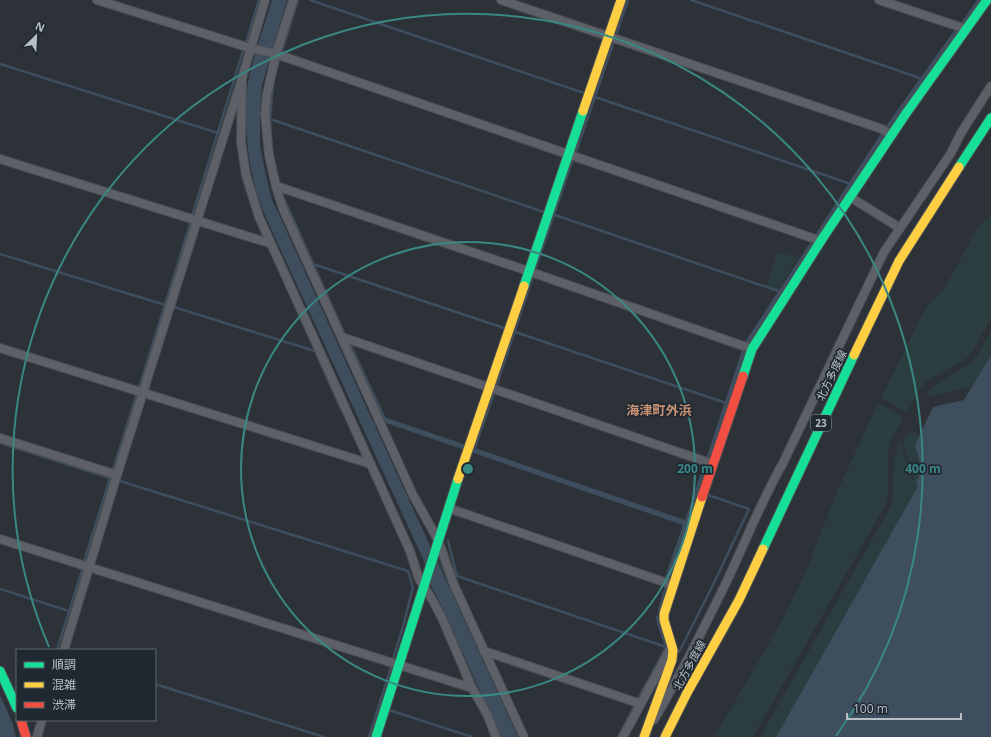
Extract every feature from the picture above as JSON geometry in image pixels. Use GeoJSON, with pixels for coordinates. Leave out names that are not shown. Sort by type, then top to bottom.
{"type":"FeatureCollection","features":[{"type":"Feature","properties":{"kind":"street"},"geometry":{"type":"LineString","coordinates":[[97,0],[275,54],[821,241]]}},
{"type":"Feature","properties":{"kind":"street"},"geometry":{"type":"LineString","coordinates":[[64,649],[117,475],[252,48],[265,0]]}},
{"type":"Feature","properties":{"kind":"street"},"geometry":{"type":"LineString","coordinates":[[293,0],[275,54],[267,94],[265,114],[269,155],[283,209],[413,495],[437,542],[454,585],[524,737]]}},
{"type":"Feature","properties":{"kind":"street"},"geometry":{"type":"LineString","coordinates":[[502,0],[882,129],[892,135]]}},
{"type":"Feature","properties":{"kind":"street"},"geometry":{"type":"LineString","coordinates":[[376,737],[448,508],[621,0]]}},
{"type":"Feature","properties":{"kind":"street"},"geometry":{"type":"LineString","coordinates":[[879,0],[966,30]]}},
{"type":"Feature","properties":{"kind":"street"},"geometry":{"type":"LineString","coordinates":[[644,737],[672,660],[673,650],[664,620],[664,614],[752,349],[850,197],[986,0]]}},
{"type":"Feature","properties":{"kind":"street"},"geometry":{"type":"LineString","coordinates":[[242,78],[241,129],[246,175],[269,243],[410,551],[419,579],[424,585],[442,618],[472,688],[487,714],[496,737]]}},
{"type":"Feature","properties":{"kind":"street"},"geometry":{"type":"LineString","coordinates":[[644,737],[691,652],[721,593],[767,491],[783,463],[884,252],[951,153],[961,133],[991,86]]}},
{"type":"Feature","properties":{"kind":"street","name":"北方多度線"},"geometry":{"type":"LineString","coordinates":[[665,737],[687,693],[739,600],[831,402],[899,261],[991,118]]}},
{"type":"Feature","properties":{"kind":"street"},"geometry":{"type":"LineString","coordinates":[[0,159],[269,243]]}},
{"type":"Feature","properties":{"kind":"street"},"geometry":{"type":"LineString","coordinates":[[276,186],[528,271],[752,349]]}},
{"type":"Feature","properties":{"kind":"street"},"geometry":{"type":"LineString","coordinates":[[850,197],[900,228]]}},
{"type":"Feature","properties":{"kind":"street"},"geometry":{"type":"LineString","coordinates":[[342,337],[713,464]]}},
{"type":"Feature","properties":{"kind":"street"},"geometry":{"type":"LineString","coordinates":[[0,348],[371,464]]}},
{"type":"Feature","properties":{"kind":"street"},"geometry":{"type":"LineString","coordinates":[[0,438],[117,475]]}},
{"type":"Feature","properties":{"kind":"street"},"geometry":{"type":"LineString","coordinates":[[448,508],[673,585]]}},
{"type":"Feature","properties":{"kind":"street"},"geometry":{"type":"LineString","coordinates":[[0,539],[472,688]]}},
{"type":"Feature","properties":{"kind":"street"},"geometry":{"type":"LineString","coordinates":[[623,737],[672,646]]}},
{"type":"Feature","properties":{"kind":"street"},"geometry":{"type":"LineString","coordinates":[[484,651],[641,704]]}},
{"type":"Feature","properties":{"kind":"street"},"geometry":{"type":"LineString","coordinates":[[0,671],[16,706]]}},
{"type":"Feature","properties":{"kind":"street"},"geometry":{"type":"LineString","coordinates":[[21,721],[28,736]]}},
{"type":"Feature","properties":{"kind":"street"},"geometry":{"type":"LineString","coordinates":[[37,737],[42,721]]}},
{"type":"Feature","properties":{"kind":"shaded area"},"geometry":{"type":"Polygon","coordinates":[[[991,216],[991,318],[972,352],[967,358],[927,381],[921,387],[907,412],[905,412],[882,398],[882,396],[923,313],[928,305],[943,291],[977,229],[991,216]]]}},
{"type":"Feature","properties":{"kind":"shaded area"},"geometry":{"type":"Polygon","coordinates":[[[778,252],[798,258],[778,290],[766,286],[778,252]]]}},
{"type":"Feature","properties":{"kind":"shaded area"},"geometry":{"type":"Polygon","coordinates":[[[991,331],[991,355],[971,388],[927,397],[926,395],[931,388],[972,362],[991,331]]]}},
{"type":"Feature","properties":{"kind":"shaded area"},"geometry":{"type":"Polygon","coordinates":[[[881,404],[901,416],[902,420],[888,448],[888,493],[886,504],[753,737],[714,737],[782,621],[806,571],[838,489],[877,406],[881,404]]]}},
{"type":"Feature","properties":{"kind":"shaded area"},"geometry":{"type":"Polygon","coordinates":[[[912,431],[919,436],[915,445],[922,470],[916,482],[918,486],[776,737],[760,737],[891,506],[893,498],[895,455],[900,440],[911,478],[913,480],[914,478],[903,443],[906,436],[912,431]]]}},
{"type":"Feature","properties":{"kind":"shaded area"},"geometry":{"type":"Polygon","coordinates":[[[441,557],[521,737],[499,737],[431,592],[441,557]]]}},
{"type":"Feature","properties":{"kind":"water"},"geometry":{"type":"Polygon","coordinates":[[[272,0],[287,0],[262,85],[260,145],[266,176],[272,200],[373,422],[381,417],[384,417],[685,520],[704,464],[708,466],[670,580],[665,577],[683,525],[383,422],[375,426],[518,737],[501,737],[438,598],[430,584],[424,561],[263,211],[255,186],[249,157],[246,125],[246,95],[253,61],[272,0]]]}},
{"type":"Feature","properties":{"kind":"water"},"geometry":{"type":"Polygon","coordinates":[[[977,0],[982,0],[964,26],[960,24],[977,0]]]}},
{"type":"Feature","properties":{"kind":"water"},"geometry":{"type":"Polygon","coordinates":[[[956,28],[959,32],[890,130],[886,126],[956,28]]]}},
{"type":"Feature","properties":{"kind":"water"},"geometry":{"type":"Polygon","coordinates":[[[882,132],[886,136],[821,237],[815,235],[882,132]]]}},
{"type":"Feature","properties":{"kind":"water"},"geometry":{"type":"Polygon","coordinates":[[[812,240],[816,244],[751,344],[745,342],[812,240]]]}},
{"type":"Feature","properties":{"kind":"water"},"geometry":{"type":"Polygon","coordinates":[[[743,347],[747,350],[710,459],[706,459],[743,347]]]}},
{"type":"Feature","properties":{"kind":"water"},"geometry":{"type":"Polygon","coordinates":[[[991,355],[991,737],[776,737],[918,486],[916,482],[922,470],[915,445],[933,407],[964,400],[991,355]]]}},
{"type":"Feature","properties":{"kind":"water"},"geometry":{"type":"Polygon","coordinates":[[[0,695],[12,722],[16,737],[0,737],[0,695]]]}},
{"type":"Feature","properties":{"kind":"waterway"},"geometry":{"type":"LineString","coordinates":[[246,43],[259,0]]}},
{"type":"Feature","properties":{"kind":"waterway"},"geometry":{"type":"LineString","coordinates":[[282,51],[298,0]]}},
{"type":"Feature","properties":{"kind":"waterway"},"geometry":{"type":"LineString","coordinates":[[310,0],[584,93]]}},
{"type":"Feature","properties":{"kind":"waterway"},"geometry":{"type":"LineString","coordinates":[[616,35],[628,0]]}},
{"type":"Feature","properties":{"kind":"waterway"},"geometry":{"type":"LineString","coordinates":[[691,0],[923,79]]}},
{"type":"Feature","properties":{"kind":"waterway"},"geometry":{"type":"LineString","coordinates":[[576,152],[614,41]]}},
{"type":"Feature","properties":{"kind":"waterway"},"geometry":{"type":"LineString","coordinates":[[192,216],[243,51]]}},
{"type":"Feature","properties":{"kind":"waterway"},"geometry":{"type":"LineString","coordinates":[[277,68],[279,61]]}},
{"type":"Feature","properties":{"kind":"waterway"},"geometry":{"type":"LineString","coordinates":[[0,64],[218,133]]}},
{"type":"Feature","properties":{"kind":"waterway"},"geometry":{"type":"LineString","coordinates":[[271,136],[270,119],[273,85]]}},
{"type":"Feature","properties":{"kind":"waterway"},"geometry":{"type":"LineString","coordinates":[[592,96],[851,184]]}},
{"type":"Feature","properties":{"kind":"waterway"},"geometry":{"type":"LineString","coordinates":[[270,119],[544,212]]}},
{"type":"Feature","properties":{"kind":"waterway"},"geometry":{"type":"LineString","coordinates":[[535,270],[573,159]]}},
{"type":"Feature","properties":{"kind":"waterway"},"geometry":{"type":"LineString","coordinates":[[285,201],[345,335]]}},
{"type":"Feature","properties":{"kind":"waterway"},"geometry":{"type":"LineString","coordinates":[[552,214],[781,292]]}},
{"type":"Feature","properties":{"kind":"waterway"},"geometry":{"type":"LineString","coordinates":[[139,388],[191,221]]}},
{"type":"Feature","properties":{"kind":"waterway"},"geometry":{"type":"LineString","coordinates":[[0,254],[165,305]]}},
{"type":"Feature","properties":{"kind":"waterway"},"geometry":{"type":"LineString","coordinates":[[313,264],[504,328]]}},
{"type":"Feature","properties":{"kind":"waterway"},"geometry":{"type":"LineString","coordinates":[[496,387],[533,276]]}},
{"type":"Feature","properties":{"kind":"waterway"},"geometry":{"type":"LineString","coordinates":[[174,307],[315,351],[341,409]]}},
{"type":"Feature","properties":{"kind":"waterway"},"geometry":{"type":"LineString","coordinates":[[512,331],[726,403]]}},
{"type":"Feature","properties":{"kind":"waterway"},"geometry":{"type":"LineString","coordinates":[[350,344],[384,419]]}},
{"type":"Feature","properties":{"kind":"waterway"},"geometry":{"type":"LineString","coordinates":[[474,450],[494,393]]}},
{"type":"Feature","properties":{"kind":"waterway"},"geometry":{"type":"LineString","coordinates":[[113,470],[137,394]]}},
{"type":"Feature","properties":{"kind":"waterway"},"geometry":{"type":"LineString","coordinates":[[0,443],[110,478]]}},
{"type":"Feature","properties":{"kind":"waterway"},"geometry":{"type":"LineString","coordinates":[[84,562],[110,478]]}},
{"type":"Feature","properties":{"kind":"waterway"},"geometry":{"type":"LineString","coordinates":[[120,481],[408,571],[413,587],[393,659]]}},
{"type":"Feature","properties":{"kind":"waterway"},"geometry":{"type":"LineString","coordinates":[[679,652],[749,509],[708,495]]}},
{"type":"Feature","properties":{"kind":"waterway"},"geometry":{"type":"LineString","coordinates":[[448,541],[457,576],[666,647]]}},
{"type":"Feature","properties":{"kind":"waterway"},"geometry":{"type":"LineString","coordinates":[[57,649],[82,570]]}},
{"type":"Feature","properties":{"kind":"waterway"},"geometry":{"type":"LineString","coordinates":[[659,610],[666,586]]}},
{"type":"Feature","properties":{"kind":"waterway"},"geometry":{"type":"LineString","coordinates":[[0,589],[69,611]]}},
{"type":"Feature","properties":{"kind":"waterway"},"geometry":{"type":"LineString","coordinates":[[638,699],[666,647],[657,617]]}},
{"type":"Feature","properties":{"kind":"waterway"},"geometry":{"type":"LineString","coordinates":[[369,737],[391,667]]}},
{"type":"Feature","properties":{"kind":"waterway"},"geometry":{"type":"LineString","coordinates":[[156,684],[324,737]]}},
{"type":"Feature","properties":{"kind":"waterway"},"geometry":{"type":"LineString","coordinates":[[618,737],[635,705]]}},
{"type":"Feature","properties":{"kind":"waterway"},"geometry":{"type":"LineString","coordinates":[[389,710],[472,737]]}},
{"type":"Feature","properties":{"kind":"traffic: fast"},"geometry":{"type":"LineString","coordinates":[[743,376],[752,349],[824,236],[907,112],[987,0]]}},
{"type":"Feature","properties":{"kind":"traffic: fast"},"geometry":{"type":"LineString","coordinates":[[524,286],[583,111]]}},
{"type":"Feature","properties":{"kind":"traffic: fast"},"geometry":{"type":"LineString","coordinates":[[959,167],[991,118]]}},
{"type":"Feature","properties":{"kind":"traffic: fast"},"geometry":{"type":"LineString","coordinates":[[763,549],[854,355]]}},
{"type":"Feature","properties":{"kind":"traffic: fast"},"geometry":{"type":"LineString","coordinates":[[376,737],[458,479]]}},
{"type":"Feature","properties":{"kind":"traffic: fast"},"geometry":{"type":"LineString","coordinates":[[0,671],[16,706]]}},
{"type":"Feature","properties":{"kind":"traffic: slow"},"geometry":{"type":"LineString","coordinates":[[583,111],[621,0]]}},
{"type":"Feature","properties":{"kind":"traffic: slow"},"geometry":{"type":"LineString","coordinates":[[854,355],[899,261],[959,167]]}},
{"type":"Feature","properties":{"kind":"traffic: slow"},"geometry":{"type":"LineString","coordinates":[[458,479],[524,286]]}},
{"type":"Feature","properties":{"kind":"traffic: slow"},"geometry":{"type":"LineString","coordinates":[[644,737],[672,660],[673,650],[664,620],[664,614],[702,497]]}},
{"type":"Feature","properties":{"kind":"traffic: slow"},"geometry":{"type":"LineString","coordinates":[[665,737],[687,693],[739,600],[763,549]]}},
{"type":"Feature","properties":{"kind":"traffic: jam"},"geometry":{"type":"LineString","coordinates":[[702,497],[743,376]]}},
{"type":"Feature","properties":{"kind":"traffic: jam"},"geometry":{"type":"LineString","coordinates":[[21,721],[26,737]]}},
{"type":"Feature","properties":{"kind":"district","name":"海津町外浜"},"geometry":{"type":"Point","coordinates":[659,410]}}]}
